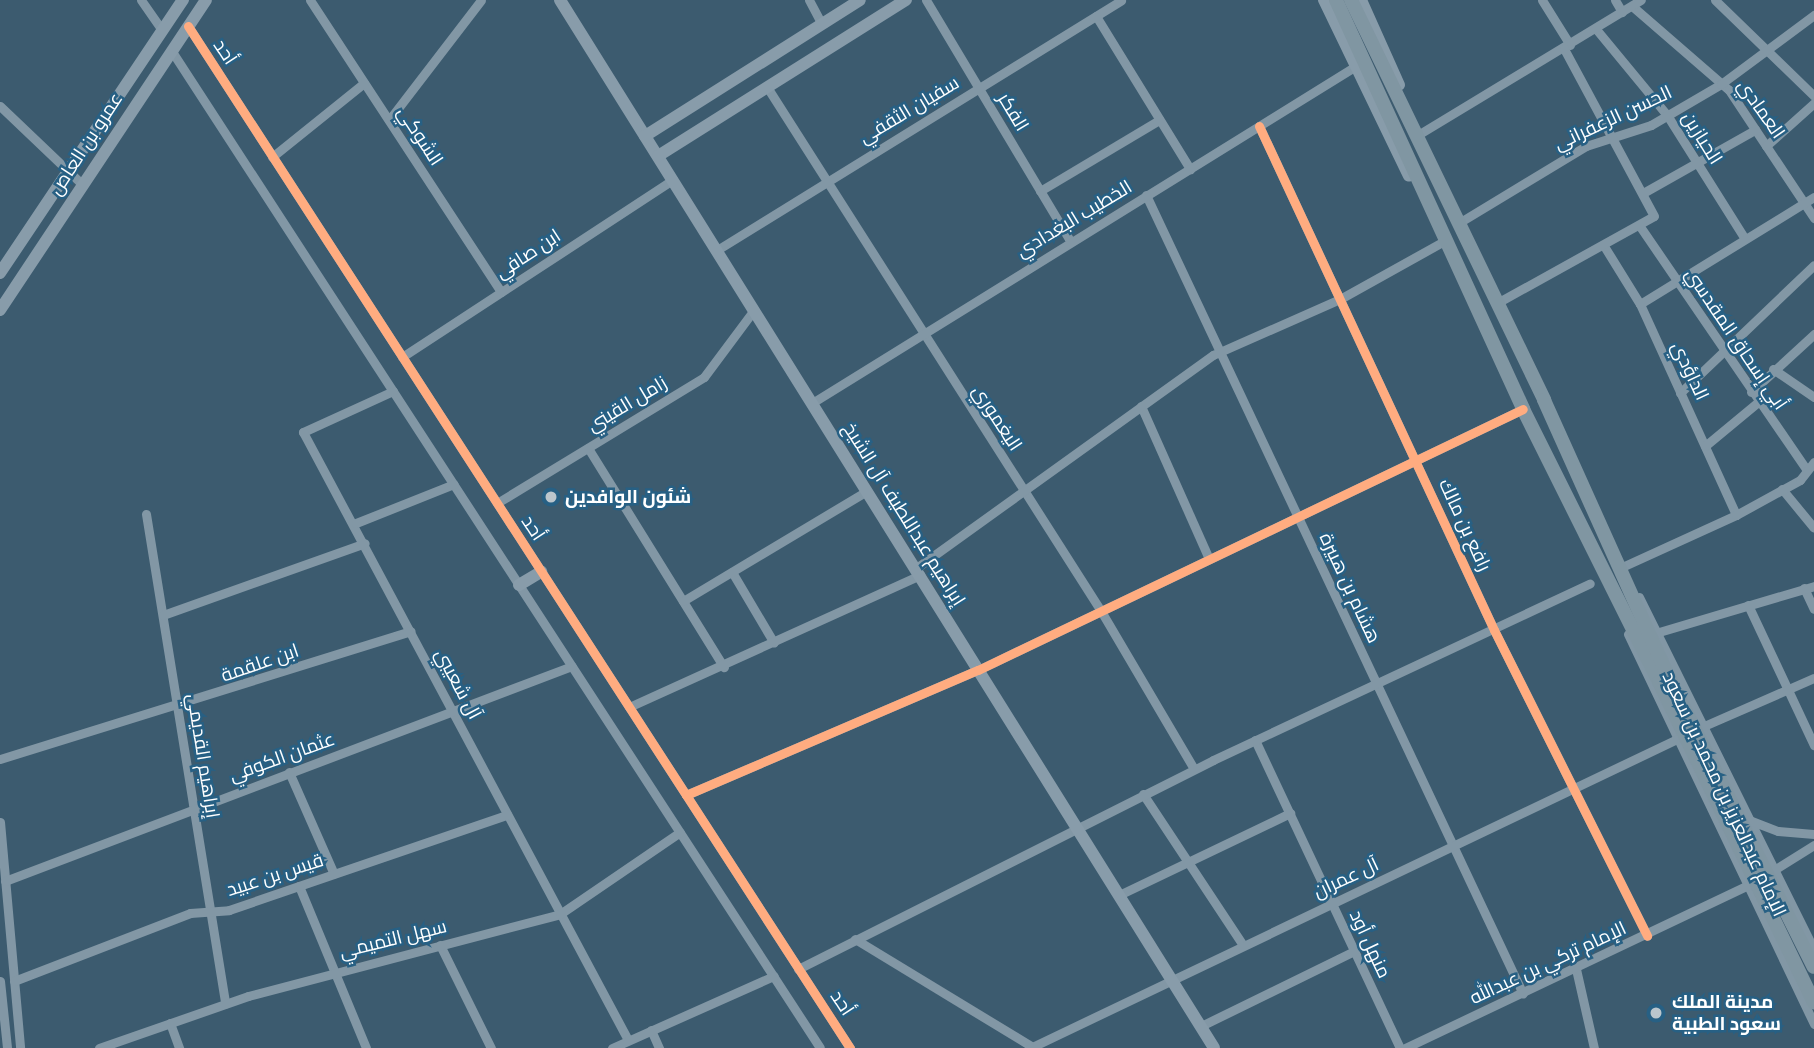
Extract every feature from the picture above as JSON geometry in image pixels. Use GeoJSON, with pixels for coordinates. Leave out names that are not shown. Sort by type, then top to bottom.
{"type":"FeatureCollection","features":[{"type":"Feature","properties":{"kind":"main road","name":"عمرو بن العاص"},"geometry":{"type":"LineString","coordinates":[[0,273],[183,0]]}},
{"type":"Feature","properties":{"kind":"main road","name":"عمرو بن العاص"},"geometry":{"type":"LineString","coordinates":[[0,310],[206,0]]}},
{"type":"Feature","properties":{"kind":"main road","name":"إبراهيم عبداللطيف آل الشيخ"},"geometry":{"type":"LineString","coordinates":[[560,0],[1214,1048]]}},
{"type":"Feature","properties":{"kind":"main road"},"geometry":{"type":"LineString","coordinates":[[645,136],[860,0]]}},
{"type":"Feature","properties":{"kind":"main road"},"geometry":{"type":"LineString","coordinates":[[658,156],[906,0]]}},
{"type":"Feature","properties":{"kind":"main road","name":"الإمام عبدالعزيز بن محمد بن سعود"},"geometry":{"type":"LineString","coordinates":[[1324,0],[1446,240],[1523,409],[1606,577],[1664,680],[1814,967]]}},
{"type":"Feature","properties":{"kind":"main road","name":"الإمام عبدالعزيز بن محمد بن سعود"},"geometry":{"type":"LineString","coordinates":[[1336,0],[1434,193],[1457,223]]}},
{"type":"Feature","properties":{"kind":"main road","name":"الإمام عبدالعزيز بن محمد بن سعود"},"geometry":{"type":"LineString","coordinates":[[1350,0],[1434,193],[1446,240]]}},
{"type":"Feature","properties":{"kind":"main road","name":"الإمام عبدالعزيز بن محمد بن سعود"},"geometry":{"type":"LineString","coordinates":[[1361,0],[1421,133],[1457,223],[1620,563],[1664,680],[1814,1002]]}},
{"type":"Feature","properties":{"kind":"main road"},"geometry":{"type":"LineString","coordinates":[[519,585],[541,572]]}},
{"type":"Feature","properties":{"kind":"street"},"geometry":{"type":"LineString","coordinates":[[141,0],[162,30]]}},
{"type":"Feature","properties":{"kind":"street","name":"الشوكي"},"geometry":{"type":"LineString","coordinates":[[310,0],[500,292]]}},
{"type":"Feature","properties":{"kind":"street"},"geometry":{"type":"LineString","coordinates":[[389,120],[481,0]]}},
{"type":"Feature","properties":{"kind":"street"},"geometry":{"type":"LineString","coordinates":[[809,0],[822,24]]}},
{"type":"Feature","properties":{"kind":"street","name":"الفكر"},"geometry":{"type":"LineString","coordinates":[[926,0],[1071,242]]}},
{"type":"Feature","properties":{"kind":"street","name":"سفيان الثقفي"},"geometry":{"type":"LineString","coordinates":[[716,250],[1121,0]]}},
{"type":"Feature","properties":{"kind":"street"},"geometry":{"type":"LineString","coordinates":[[1497,303],[1654,216],[1617,138],[1542,0]]}},
{"type":"Feature","properties":{"kind":"street"},"geometry":{"type":"LineString","coordinates":[[1615,0],[1622,12]]}},
{"type":"Feature","properties":{"kind":"street"},"geometry":{"type":"LineString","coordinates":[[1421,133],[1641,0]]}},
{"type":"Feature","properties":{"kind":"street"},"geometry":{"type":"LineString","coordinates":[[1715,0],[1814,96]]}},
{"type":"Feature","properties":{"kind":"street","name":"العمادي"},"geometry":{"type":"LineString","coordinates":[[1632,6],[1721,84],[1814,219]]}},
{"type":"Feature","properties":{"kind":"street","name":"الحسن الزعفراني"},"geometry":{"type":"LineString","coordinates":[[1457,223],[1586,146],[1617,138],[1667,115],[1721,84],[1814,15]]}},
{"type":"Feature","properties":{"kind":"street"},"geometry":{"type":"LineString","coordinates":[[1096,16],[1190,169]]}},
{"type":"Feature","properties":{"kind":"street","name":"أحد"},"geometry":{"type":"LineString","coordinates":[[188,26],[850,1048]]}},
{"type":"Feature","properties":{"kind":"street","name":"الحيازين"},"geometry":{"type":"LineString","coordinates":[[1596,29],[1667,115],[1745,239]]}},
{"type":"Feature","properties":{"kind":"street"},"geometry":{"type":"LineString","coordinates":[[171,50],[820,1048]]}},
{"type":"Feature","properties":{"kind":"street","name":"الخطيب البغدادي"},"geometry":{"type":"LineString","coordinates":[[812,403],[921,333],[1356,66]]}},
{"type":"Feature","properties":{"kind":"street"},"geometry":{"type":"LineString","coordinates":[[272,157],[364,83]]}},
{"type":"Feature","properties":{"kind":"street","name":"اليغموري"},"geometry":{"type":"LineString","coordinates":[[767,88],[1101,611],[1194,769]]}},
{"type":"Feature","properties":{"kind":"street"},"geometry":{"type":"LineString","coordinates":[[1766,146],[1814,103]]}},
{"type":"Feature","properties":{"kind":"street"},"geometry":{"type":"LineString","coordinates":[[0,106],[66,173],[82,184]]}},
{"type":"Feature","properties":{"kind":"street"},"geometry":{"type":"LineString","coordinates":[[1040,191],[1159,120]]}},
{"type":"Feature","properties":{"kind":"street","name":"رافع بن مالك"},"geometry":{"type":"LineString","coordinates":[[1259,126],[1494,630],[1647,936]]}},
{"type":"Feature","properties":{"kind":"street"},"geometry":{"type":"LineString","coordinates":[[1643,193],[1755,130]]}},
{"type":"Feature","properties":{"kind":"street","name":"ابن صافي"},"geometry":{"type":"LineString","coordinates":[[402,356],[673,180]]}},
{"type":"Feature","properties":{"kind":"street","name":"هشام بن هبيرة"},"geometry":{"type":"LineString","coordinates":[[1146,195],[1223,351],[1375,685],[1455,846],[1523,994]]}},
{"type":"Feature","properties":{"kind":"street"},"geometry":{"type":"LineString","coordinates":[[1640,304],[1814,197]]}},
{"type":"Feature","properties":{"kind":"street","name":"أبي إسحاق المقدسي"},"geometry":{"type":"LineString","coordinates":[[1639,225],[1675,282],[1807,470]]}},
{"type":"Feature","properties":{"kind":"street"},"geometry":{"type":"LineString","coordinates":[[629,707],[724,667],[918,572],[1023,490],[1223,351],[1340,299],[1446,240]]}},
{"type":"Feature","properties":{"kind":"street","name":"الداؤدي"},"geometry":{"type":"LineString","coordinates":[[1604,246],[1640,304],[1736,514]]}},
{"type":"Feature","properties":{"kind":"street"},"geometry":{"type":"LineString","coordinates":[[1681,393],[1814,265]]}},
{"type":"Feature","properties":{"kind":"street","name":"زامل القيني"},"geometry":{"type":"LineString","coordinates":[[497,503],[704,377],[754,310]]}},
{"type":"Feature","properties":{"kind":"street"},"geometry":{"type":"LineString","coordinates":[[1751,392],[1814,334]]}},
{"type":"Feature","properties":{"kind":"street"},"geometry":{"type":"LineString","coordinates":[[1773,369],[1814,397]]}},
{"type":"Feature","properties":{"kind":"street","name":"آل شعيبي"},"geometry":{"type":"LineString","coordinates":[[393,391],[303,432],[356,523],[410,631],[628,1040]]}},
{"type":"Feature","properties":{"kind":"street"},"geometry":{"type":"LineString","coordinates":[[1705,446],[1758,402]]}},
{"type":"Feature","properties":{"kind":"street"},"geometry":{"type":"LineString","coordinates":[[1141,406],[1209,559]]}},
{"type":"Feature","properties":{"kind":"street"},"geometry":{"type":"LineString","coordinates":[[686,795],[978,670],[1523,409]]}},
{"type":"Feature","properties":{"kind":"street"},"geometry":{"type":"LineString","coordinates":[[588,448],[724,667]]}},
{"type":"Feature","properties":{"kind":"street"},"geometry":{"type":"LineString","coordinates":[[1620,563],[1736,514],[1782,489],[1814,462]]}},
{"type":"Feature","properties":{"kind":"street"},"geometry":{"type":"LineString","coordinates":[[356,523],[454,484]]}},
{"type":"Feature","properties":{"kind":"street"},"geometry":{"type":"LineString","coordinates":[[1782,489],[1814,528]]}},
{"type":"Feature","properties":{"kind":"street"},"geometry":{"type":"LineString","coordinates":[[683,601],[867,491]]}},
{"type":"Feature","properties":{"kind":"street","name":"إبراهيم القديمي"},"geometry":{"type":"LineString","coordinates":[[146,514],[225,1004]]}},
{"type":"Feature","properties":{"kind":"street"},"geometry":{"type":"LineString","coordinates":[[163,615],[365,543]]}},
{"type":"Feature","properties":{"kind":"street","name":"الإمام عبدالعزيز بن محمد بن سعود"},"geometry":{"type":"LineString","coordinates":[[1620,563],[1659,632],[1749,820],[1777,868],[1812,947]]}},
{"type":"Feature","properties":{"kind":"street"},"geometry":{"type":"LineString","coordinates":[[732,572],[774,643]]}},
{"type":"Feature","properties":{"kind":"street","name":"الإمام عبدالعزيز بن محمد بن سعود"},"geometry":{"type":"LineString","coordinates":[[1606,577],[1677,739],[1814,1024]]}},
{"type":"Feature","properties":{"kind":"street"},"geometry":{"type":"LineString","coordinates":[[798,969],[1194,769],[1590,583]]}},
{"type":"Feature","properties":{"kind":"street"},"geometry":{"type":"LineString","coordinates":[[1659,632],[1809,587],[1814,608]]}},
{"type":"Feature","properties":{"kind":"street"},"geometry":{"type":"LineString","coordinates":[[1748,605],[1814,744]]}},
{"type":"Feature","properties":{"kind":"street","name":"ابن علقمة"},"geometry":{"type":"LineString","coordinates":[[0,759],[140,711],[178,706],[410,631]]}},
{"type":"Feature","properties":{"kind":"street","name":"عثمان الكوفي"},"geometry":{"type":"LineString","coordinates":[[5,881],[289,772],[454,713],[572,666]]}},
{"type":"Feature","properties":{"kind":"street"},"geometry":{"type":"LineString","coordinates":[[1704,726],[1814,678]]}},
{"type":"Feature","properties":{"kind":"street","name":"آل عمران"},"geometry":{"type":"LineString","coordinates":[[1032,1048],[1171,978],[1333,905],[1677,739]]}},
{"type":"Feature","properties":{"kind":"street","name":"منهل أود"},"geometry":{"type":"LineString","coordinates":[[1255,740],[1400,1048]]}},
{"type":"Feature","properties":{"kind":"street"},"geometry":{"type":"LineString","coordinates":[[289,772],[334,874]]}},
{"type":"Feature","properties":{"kind":"street"},"geometry":{"type":"LineString","coordinates":[[1143,794],[1243,945]]}},
{"type":"Feature","properties":{"kind":"street"},"geometry":{"type":"LineString","coordinates":[[1119,895],[1290,813]]}},
{"type":"Feature","properties":{"kind":"street","name":"قيس بن عبيد"},"geometry":{"type":"LineString","coordinates":[[14,981],[210,911],[299,886],[507,815]]}},
{"type":"Feature","properties":{"kind":"street"},"geometry":{"type":"LineString","coordinates":[[1749,820],[1778,831],[1814,834]]}},
{"type":"Feature","properties":{"kind":"street"},"geometry":{"type":"LineString","coordinates":[[0,822],[20,1048]]}},
{"type":"Feature","properties":{"kind":"street","name":"سهل التميمي"},"geometry":{"type":"LineString","coordinates":[[99,1048],[225,1004],[335,972],[560,914],[680,832]]}},
{"type":"Feature","properties":{"kind":"street","name":"الإمام تركي بن عبدالله"},"geometry":{"type":"LineString","coordinates":[[1405,1048],[1647,936],[1746,886],[1814,845]]}},
{"type":"Feature","properties":{"kind":"street"},"geometry":{"type":"LineString","coordinates":[[299,886],[364,1047]]}},
{"type":"Feature","properties":{"kind":"street"},"geometry":{"type":"LineString","coordinates":[[855,939],[1032,1048]]}},
{"type":"Feature","properties":{"kind":"street"},"geometry":{"type":"LineString","coordinates":[[440,945],[491,1048]]}},
{"type":"Feature","properties":{"kind":"street"},"geometry":{"type":"LineString","coordinates":[[1201,1026],[1354,951]]}},
{"type":"Feature","properties":{"kind":"street"},"geometry":{"type":"LineString","coordinates":[[1576,969],[1594,1048]]}},
{"type":"Feature","properties":{"kind":"street"},"geometry":{"type":"LineString","coordinates":[[612,1048],[774,976]]}},
{"type":"Feature","properties":{"kind":"street"},"geometry":{"type":"LineString","coordinates":[[0,981],[7,1048]]}},
{"type":"Feature","properties":{"kind":"street"},"geometry":{"type":"LineString","coordinates":[[170,1023],[179,1048]]}},
{"type":"Feature","properties":{"kind":"street"},"geometry":{"type":"LineString","coordinates":[[651,1030],[659,1048]]}},
{"type":"Feature","properties":{"kind":"cycle path"},"geometry":{"type":"LineString","coordinates":[[188,26],[850,1048]]}},
{"type":"Feature","properties":{"kind":"cycle path"},"geometry":{"type":"LineString","coordinates":[[1259,126],[1494,630],[1647,936]]}},
{"type":"Feature","properties":{"kind":"cycle path"},"geometry":{"type":"LineString","coordinates":[[686,795],[978,670],[1523,409]]}},
{"type":"Feature","properties":{"kind":"place","name":"شئون الوافدين"},"geometry":{"type":"Point","coordinates":[551,497]}},
{"type":"Feature","properties":{"kind":"place","name":"مدينة الملك سعود الطبية"},"geometry":{"type":"Point","coordinates":[1656,1013]}}]}
